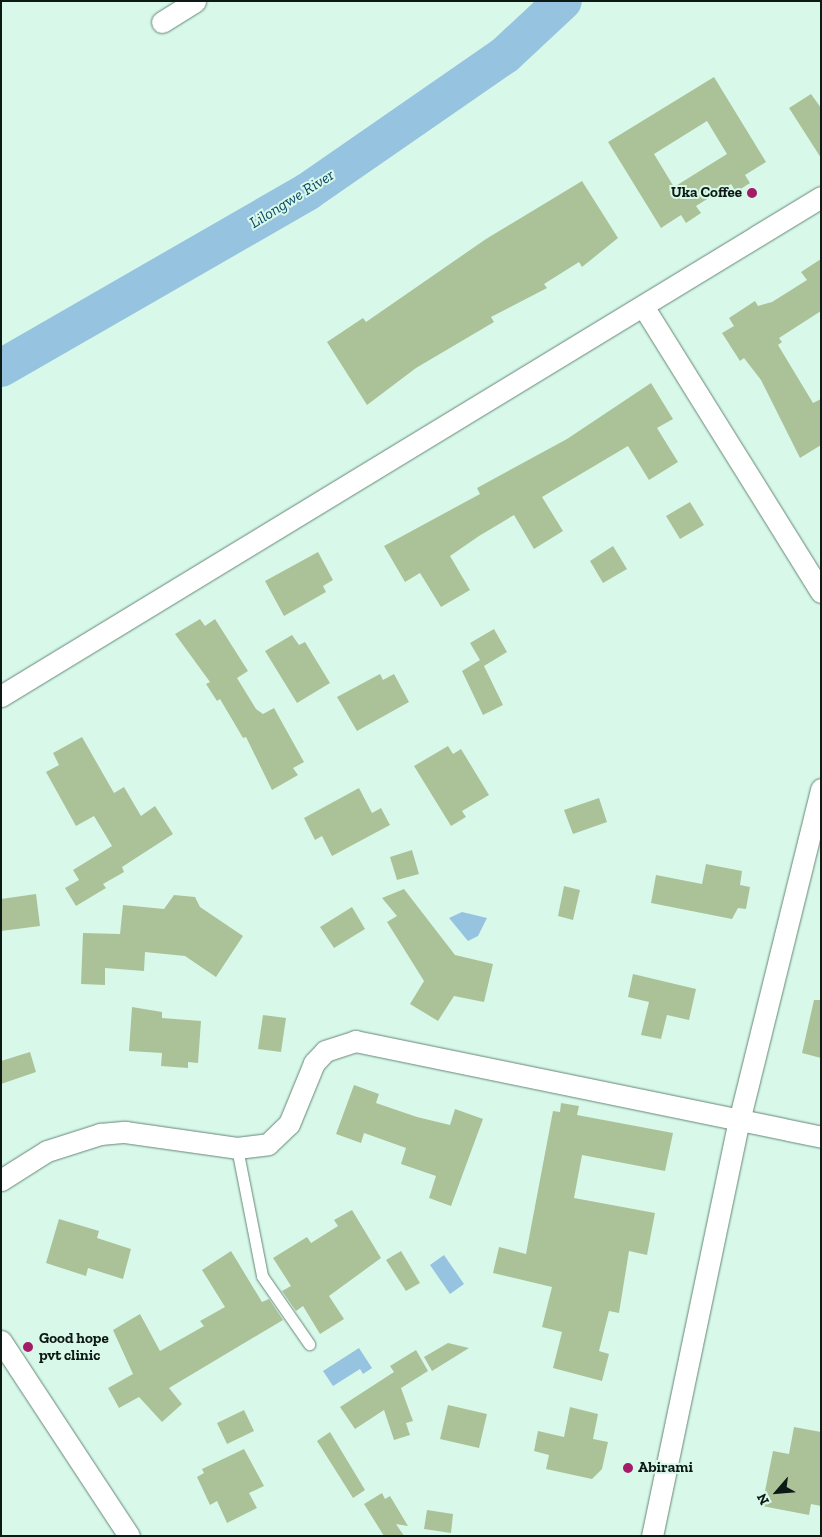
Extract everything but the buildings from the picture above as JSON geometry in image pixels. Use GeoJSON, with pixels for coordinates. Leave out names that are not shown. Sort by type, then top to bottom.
{"type":"FeatureCollection","features":[{"type":"Feature","properties":{"kind":"street"},"geometry":{"type":"LineString","coordinates":[[162,22],[195,1]]}},
{"type":"Feature","properties":{"kind":"street"},"geometry":{"type":"LineString","coordinates":[[1,696],[821,197]]}},
{"type":"Feature","properties":{"kind":"street"},"geometry":{"type":"LineString","coordinates":[[643,306],[821,592]]}},
{"type":"Feature","properties":{"kind":"street"},"geometry":{"type":"LineString","coordinates":[[652,1536],[739,1121],[821,789]]}},
{"type":"Feature","properties":{"kind":"street"},"geometry":{"type":"LineString","coordinates":[[1,1180],[48,1151],[100,1134],[125,1132],[253,1149],[279,1136],[314,1063],[332,1047],[355,1041],[821,1137]]}},
{"type":"Feature","properties":{"kind":"street"},"geometry":{"type":"LineString","coordinates":[[1,1341],[129,1536]]}},
{"type":"Feature","properties":{"kind":"lane"},"geometry":{"type":"LineString","coordinates":[[237,1148],[262,1276],[309,1344]]}},
{"type":"Feature","properties":{"kind":"water"},"geometry":{"type":"Polygon","coordinates":[[[462,912],[487,918],[478,936],[468,941],[449,918],[462,912]]]}},
{"type":"Feature","properties":{"kind":"water"},"geometry":{"type":"Polygon","coordinates":[[[444,1255],[464,1284],[450,1294],[430,1265],[444,1255]]]}},
{"type":"Feature","properties":{"kind":"water"},"geometry":{"type":"Polygon","coordinates":[[[359,1348],[372,1368],[363,1374],[360,1369],[333,1386],[323,1371],[359,1348]]]}},
{"type":"Feature","properties":{"kind":"waterway","name":"Lilongwe River"},"geometry":{"type":"LineString","coordinates":[[1,368],[307,192],[505,55],[563,1]]}},
{"type":"Feature","properties":{"kind":"place","name":"Uka Coffee"},"geometry":{"type":"Point","coordinates":[752,193]}},
{"type":"Feature","properties":{"kind":"place","name":"Good hope pvt clinic"},"geometry":{"type":"Point","coordinates":[28,1347]}},
{"type":"Feature","properties":{"kind":"place","name":"Abirami"},"geometry":{"type":"Point","coordinates":[628,1468]}}]}
